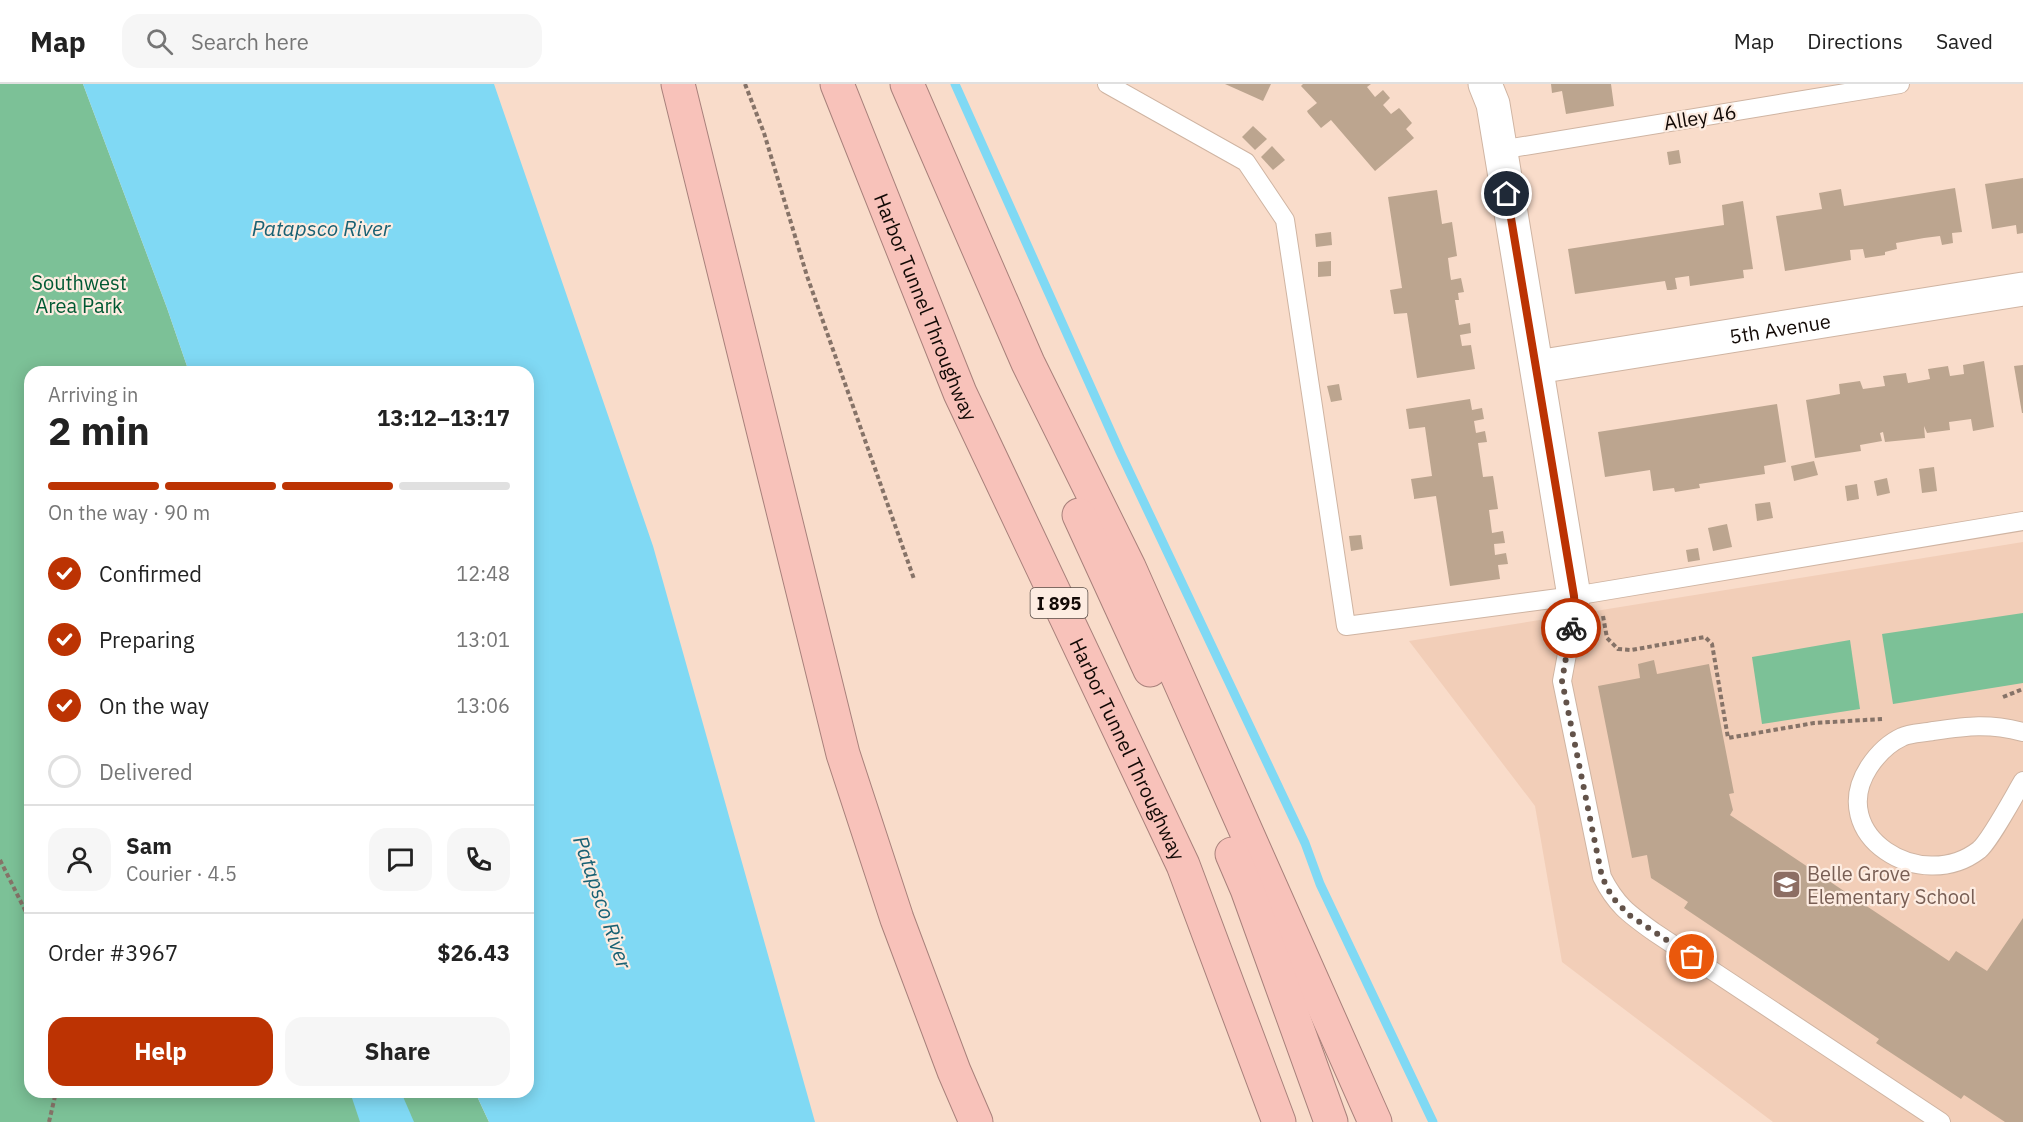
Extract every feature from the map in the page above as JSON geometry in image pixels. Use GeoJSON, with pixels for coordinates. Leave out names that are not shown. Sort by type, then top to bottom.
{"type":"FeatureCollection","features":[{"type":"Feature","properties":{"kind":"highway"},"geometry":{"type":"LineString","coordinates":[[678,84],[843,753],[897,919],[954,1071],[976,1122]]}},
{"type":"Feature","properties":{"kind":"highway","name":"Harbor Tunnel Throughway"},"geometry":{"type":"LineString","coordinates":[[837,84],[960,393],[1183,866],[1280,1122]]}},
{"type":"Feature","properties":{"kind":"highway","name":"I 895"},"geometry":{"type":"LineString","coordinates":[[907,84],[1028,363],[1062,477],[1181,737],[1247,889],[1331,1122]]}},
{"type":"Feature","properties":{"kind":"highway"},"geometry":{"type":"LineString","coordinates":[[1028,363],[1129,567],[1375,1122]]}},
{"type":"Feature","properties":{"kind":"street"},"geometry":{"type":"LineString","coordinates":[[1485,84],[1493,104],[1574,596]]}},
{"type":"Feature","properties":{"kind":"street","name":"5th Avenue"},"geometry":{"type":"LineString","coordinates":[[1536,367],[2023,290]]}},
{"type":"Feature","properties":{"kind":"lane"},"geometry":{"type":"LineString","coordinates":[[1107,84],[1246,162],[1285,220],[1346,626],[1574,596],[2023,521]]}},
{"type":"Feature","properties":{"kind":"lane","name":"Alley 46"},"geometry":{"type":"LineString","coordinates":[[1500,150],[1900,84]]}},
{"type":"Feature","properties":{"kind":"lane"},"geometry":{"type":"LineString","coordinates":[[1574,596],[1575,611],[1562,681],[1602,877],[1612,897],[1629,915],[1941,1122]]}},
{"type":"Feature","properties":{"kind":"lane"},"geometry":{"type":"LineString","coordinates":[[2023,732],[1976,725],[1903,736],[1876,756],[1864,775],[1857,799],[1861,820],[1875,843],[1893,857],[1916,864],[1943,866],[1965,859],[1981,848],[2023,781]]}},
{"type":"Feature","properties":{"kind":"path"},"geometry":{"type":"LineString","coordinates":[[745,84],[764,134],[807,276],[914,579]]}},
{"type":"Feature","properties":{"kind":"path"},"geometry":{"type":"LineString","coordinates":[[1602,615],[1607,638],[1618,649],[1631,650],[1705,637],[1712,644],[1728,738],[1814,723],[1889,719]]}},
{"type":"Feature","properties":{"kind":"path"},"geometry":{"type":"LineString","coordinates":[[2003,697],[2023,689]]}},
{"type":"Feature","properties":{"kind":"path"},"geometry":{"type":"LineString","coordinates":[[0,860],[24,908]]}},
{"type":"Feature","properties":{"kind":"path"},"geometry":{"type":"LineString","coordinates":[[49,1122],[55,1098]]}},
{"type":"Feature","properties":{"kind":"shaded area","name":"Belle Grove Elementary School"},"geometry":{"type":"Polygon","coordinates":[[[2023,542],[2023,1122],[1773,1122],[1562,962],[1535,806],[1409,641],[2023,542]]]}},
{"type":"Feature","properties":{"kind":"green space","name":"Southwest Area Park"},"geometry":{"type":"Polygon","coordinates":[[[0,84],[83,84],[187,366],[24,366],[24,1098],[478,1098],[489,1122],[0,1122],[0,84]]]}},
{"type":"Feature","properties":{"kind":"green space"},"geometry":{"type":"Polygon","coordinates":[[[2023,613],[2023,683],[1893,704],[1882,634],[2023,613]]]}},
{"type":"Feature","properties":{"kind":"green space"},"geometry":{"type":"Polygon","coordinates":[[[1850,640],[1860,709],[1762,724],[1752,657],[1850,640]]]}},
{"type":"Feature","properties":{"kind":"water","name":"Patapsco River"},"geometry":{"type":"Polygon","coordinates":[[[83,84],[494,84],[653,546],[815,1122],[489,1122],[478,1098],[534,1098],[534,366],[187,366],[83,84]]]}},
{"type":"Feature","properties":{"kind":"water"},"geometry":{"type":"Polygon","coordinates":[[[352,1098],[404,1098],[414,1122],[360,1122],[352,1098]]]}},
{"type":"Feature","properties":{"kind":"building"},"geometry":{"type":"Polygon","coordinates":[[[1225,84],[1271,84],[1263,101],[1225,84]]]}},
{"type":"Feature","properties":{"kind":"building"},"geometry":{"type":"Polygon","coordinates":[[[1303,84],[1371,84],[1367,87],[1375,97],[1383,90],[1390,98],[1383,105],[1391,114],[1399,108],[1412,123],[1406,129],[1414,138],[1375,171],[1331,120],[1321,128],[1308,113],[1307,111],[1317,103],[1301,86],[1303,84]]]}},
{"type":"Feature","properties":{"kind":"building"},"geometry":{"type":"Polygon","coordinates":[[[1551,84],[1611,84],[1614,106],[1566,114],[1562,91],[1552,93],[1551,84]]]}},
{"type":"Feature","properties":{"kind":"building"},"geometry":{"type":"Polygon","coordinates":[[[1253,126],[1267,139],[1255,150],[1242,137],[1253,126]]]}},
{"type":"Feature","properties":{"kind":"building"},"geometry":{"type":"Polygon","coordinates":[[[1272,146],[1285,160],[1273,170],[1261,157],[1272,146]]]}},
{"type":"Feature","properties":{"kind":"building"},"geometry":{"type":"Polygon","coordinates":[[[1679,150],[1681,163],[1669,165],[1667,152],[1679,150]]]}},
{"type":"Feature","properties":{"kind":"building"},"geometry":{"type":"Polygon","coordinates":[[[2023,178],[2023,233],[2017,234],[2016,225],[1992,229],[1985,184],[2023,178]]]}},
{"type":"Feature","properties":{"kind":"building"},"geometry":{"type":"Polygon","coordinates":[[[1955,188],[1962,232],[1952,233],[1953,243],[1942,245],[1940,236],[1924,238],[1896,243],[1897,249],[1885,252],[1885,255],[1865,258],[1863,249],[1850,250],[1851,260],[1785,271],[1776,216],[1822,209],[1819,193],[1841,189],[1844,206],[1955,188]]]}},
{"type":"Feature","properties":{"kind":"building"},"geometry":{"type":"Polygon","coordinates":[[[1437,190],[1442,224],[1452,222],[1457,256],[1448,258],[1450,274],[1451,280],[1461,278],[1464,292],[1458,293],[1459,300],[1455,300],[1459,325],[1470,323],[1471,333],[1460,335],[1462,346],[1471,345],[1475,369],[1417,378],[1407,313],[1394,314],[1390,290],[1402,288],[1388,197],[1437,190]]]}},
{"type":"Feature","properties":{"kind":"building"},"geometry":{"type":"Polygon","coordinates":[[[1743,201],[1753,269],[1743,270],[1744,278],[1690,286],[1689,276],[1675,278],[1677,289],[1671,290],[1667,290],[1665,281],[1575,294],[1568,249],[1724,225],[1722,205],[1743,201]]]}},
{"type":"Feature","properties":{"kind":"building"},"geometry":{"type":"Polygon","coordinates":[[[1331,232],[1332,245],[1316,247],[1315,234],[1331,232]]]}},
{"type":"Feature","properties":{"kind":"building"},"geometry":{"type":"Polygon","coordinates":[[[1331,261],[1331,276],[1318,277],[1318,262],[1331,261]]]}},
{"type":"Feature","properties":{"kind":"building"},"geometry":{"type":"Polygon","coordinates":[[[1984,361],[1994,427],[1973,431],[1971,419],[1949,422],[1950,430],[1927,433],[1924,426],[1925,438],[1885,442],[1883,432],[1880,433],[1882,441],[1860,445],[1861,451],[1815,458],[1806,400],[1840,394],[1839,384],[1860,381],[1863,389],[1885,386],[1883,376],[1906,373],[1908,383],[1930,379],[1928,369],[1948,366],[1950,376],[1964,374],[1963,365],[1984,361]]]}},
{"type":"Feature","properties":{"kind":"building"},"geometry":{"type":"Polygon","coordinates":[[[2023,365],[2023,413],[2022,413],[2014,366],[2023,365]]]}},
{"type":"Feature","properties":{"kind":"building"},"geometry":{"type":"Polygon","coordinates":[[[1339,384],[1342,400],[1331,402],[1327,386],[1339,384]]]}},
{"type":"Feature","properties":{"kind":"building"},"geometry":{"type":"Polygon","coordinates":[[[1470,399],[1472,410],[1482,408],[1484,419],[1474,421],[1476,433],[1485,431],[1487,442],[1478,443],[1483,477],[1493,476],[1494,482],[1498,509],[1489,510],[1492,533],[1503,531],[1505,543],[1494,544],[1495,555],[1506,553],[1508,564],[1498,565],[1500,579],[1450,586],[1436,496],[1414,499],[1411,479],[1432,476],[1425,427],[1409,429],[1406,409],[1470,399]]]}},
{"type":"Feature","properties":{"kind":"building"},"geometry":{"type":"Polygon","coordinates":[[[1777,404],[1786,462],[1764,466],[1765,474],[1699,484],[1700,488],[1675,492],[1674,488],[1653,491],[1650,470],[1605,477],[1598,432],[1777,404]]]}},
{"type":"Feature","properties":{"kind":"building"},"geometry":{"type":"Polygon","coordinates":[[[1814,461],[1818,475],[1794,481],[1791,466],[1814,461]]]}},
{"type":"Feature","properties":{"kind":"building"},"geometry":{"type":"Polygon","coordinates":[[[1934,467],[1937,491],[1922,493],[1919,469],[1934,467]]]}},
{"type":"Feature","properties":{"kind":"building"},"geometry":{"type":"Polygon","coordinates":[[[1887,478],[1890,493],[1877,496],[1874,481],[1887,478]]]}},
{"type":"Feature","properties":{"kind":"building"},"geometry":{"type":"Polygon","coordinates":[[[1857,484],[1859,499],[1847,501],[1845,486],[1857,484]]]}},
{"type":"Feature","properties":{"kind":"building"},"geometry":{"type":"Polygon","coordinates":[[[1770,502],[1773,518],[1757,521],[1755,504],[1770,502]]]}},
{"type":"Feature","properties":{"kind":"building"},"geometry":{"type":"Polygon","coordinates":[[[1727,524],[1732,547],[1713,551],[1708,528],[1727,524]]]}},
{"type":"Feature","properties":{"kind":"building"},"geometry":{"type":"Polygon","coordinates":[[[1361,535],[1363,549],[1351,551],[1349,536],[1361,535]]]}},
{"type":"Feature","properties":{"kind":"building"},"geometry":{"type":"Polygon","coordinates":[[[1698,548],[1700,560],[1688,562],[1686,550],[1698,548]]]}},
{"type":"Feature","properties":{"kind":"building"},"geometry":{"type":"Polygon","coordinates":[[[1654,660],[1657,674],[1709,664],[1734,793],[1729,794],[1733,810],[1730,815],[1949,961],[1956,951],[1987,971],[2023,918],[2023,1122],[2005,1122],[1964,1095],[1961,1099],[1876,1043],[1879,1039],[1684,908],[1688,902],[1651,878],[1647,855],[1632,858],[1598,686],[1640,678],[1638,664],[1654,660]]]}},
{"type":"Feature","properties":{"kind":"waterway"},"geometry":{"type":"LineString","coordinates":[[955,84],[1120,452],[1305,843],[1320,884],[1433,1122]]}},
{"type":"Feature","properties":{"kind":"way so far"},"geometry":{"type":"LineString","coordinates":[[1571,628],[1562,681],[1602,877],[1612,897],[1629,915],[1692,957]]}},
{"type":"Feature","properties":{"kind":"place","name":"Belle Grove Elementary School"},"geometry":{"type":"Point","coordinates":[1786,884]}},
{"type":"Feature","properties":{"kind":"route"},"geometry":{"type":"LineString","coordinates":[[1507,194],[1574,596],[1575,611],[1571,628]]}}]}
